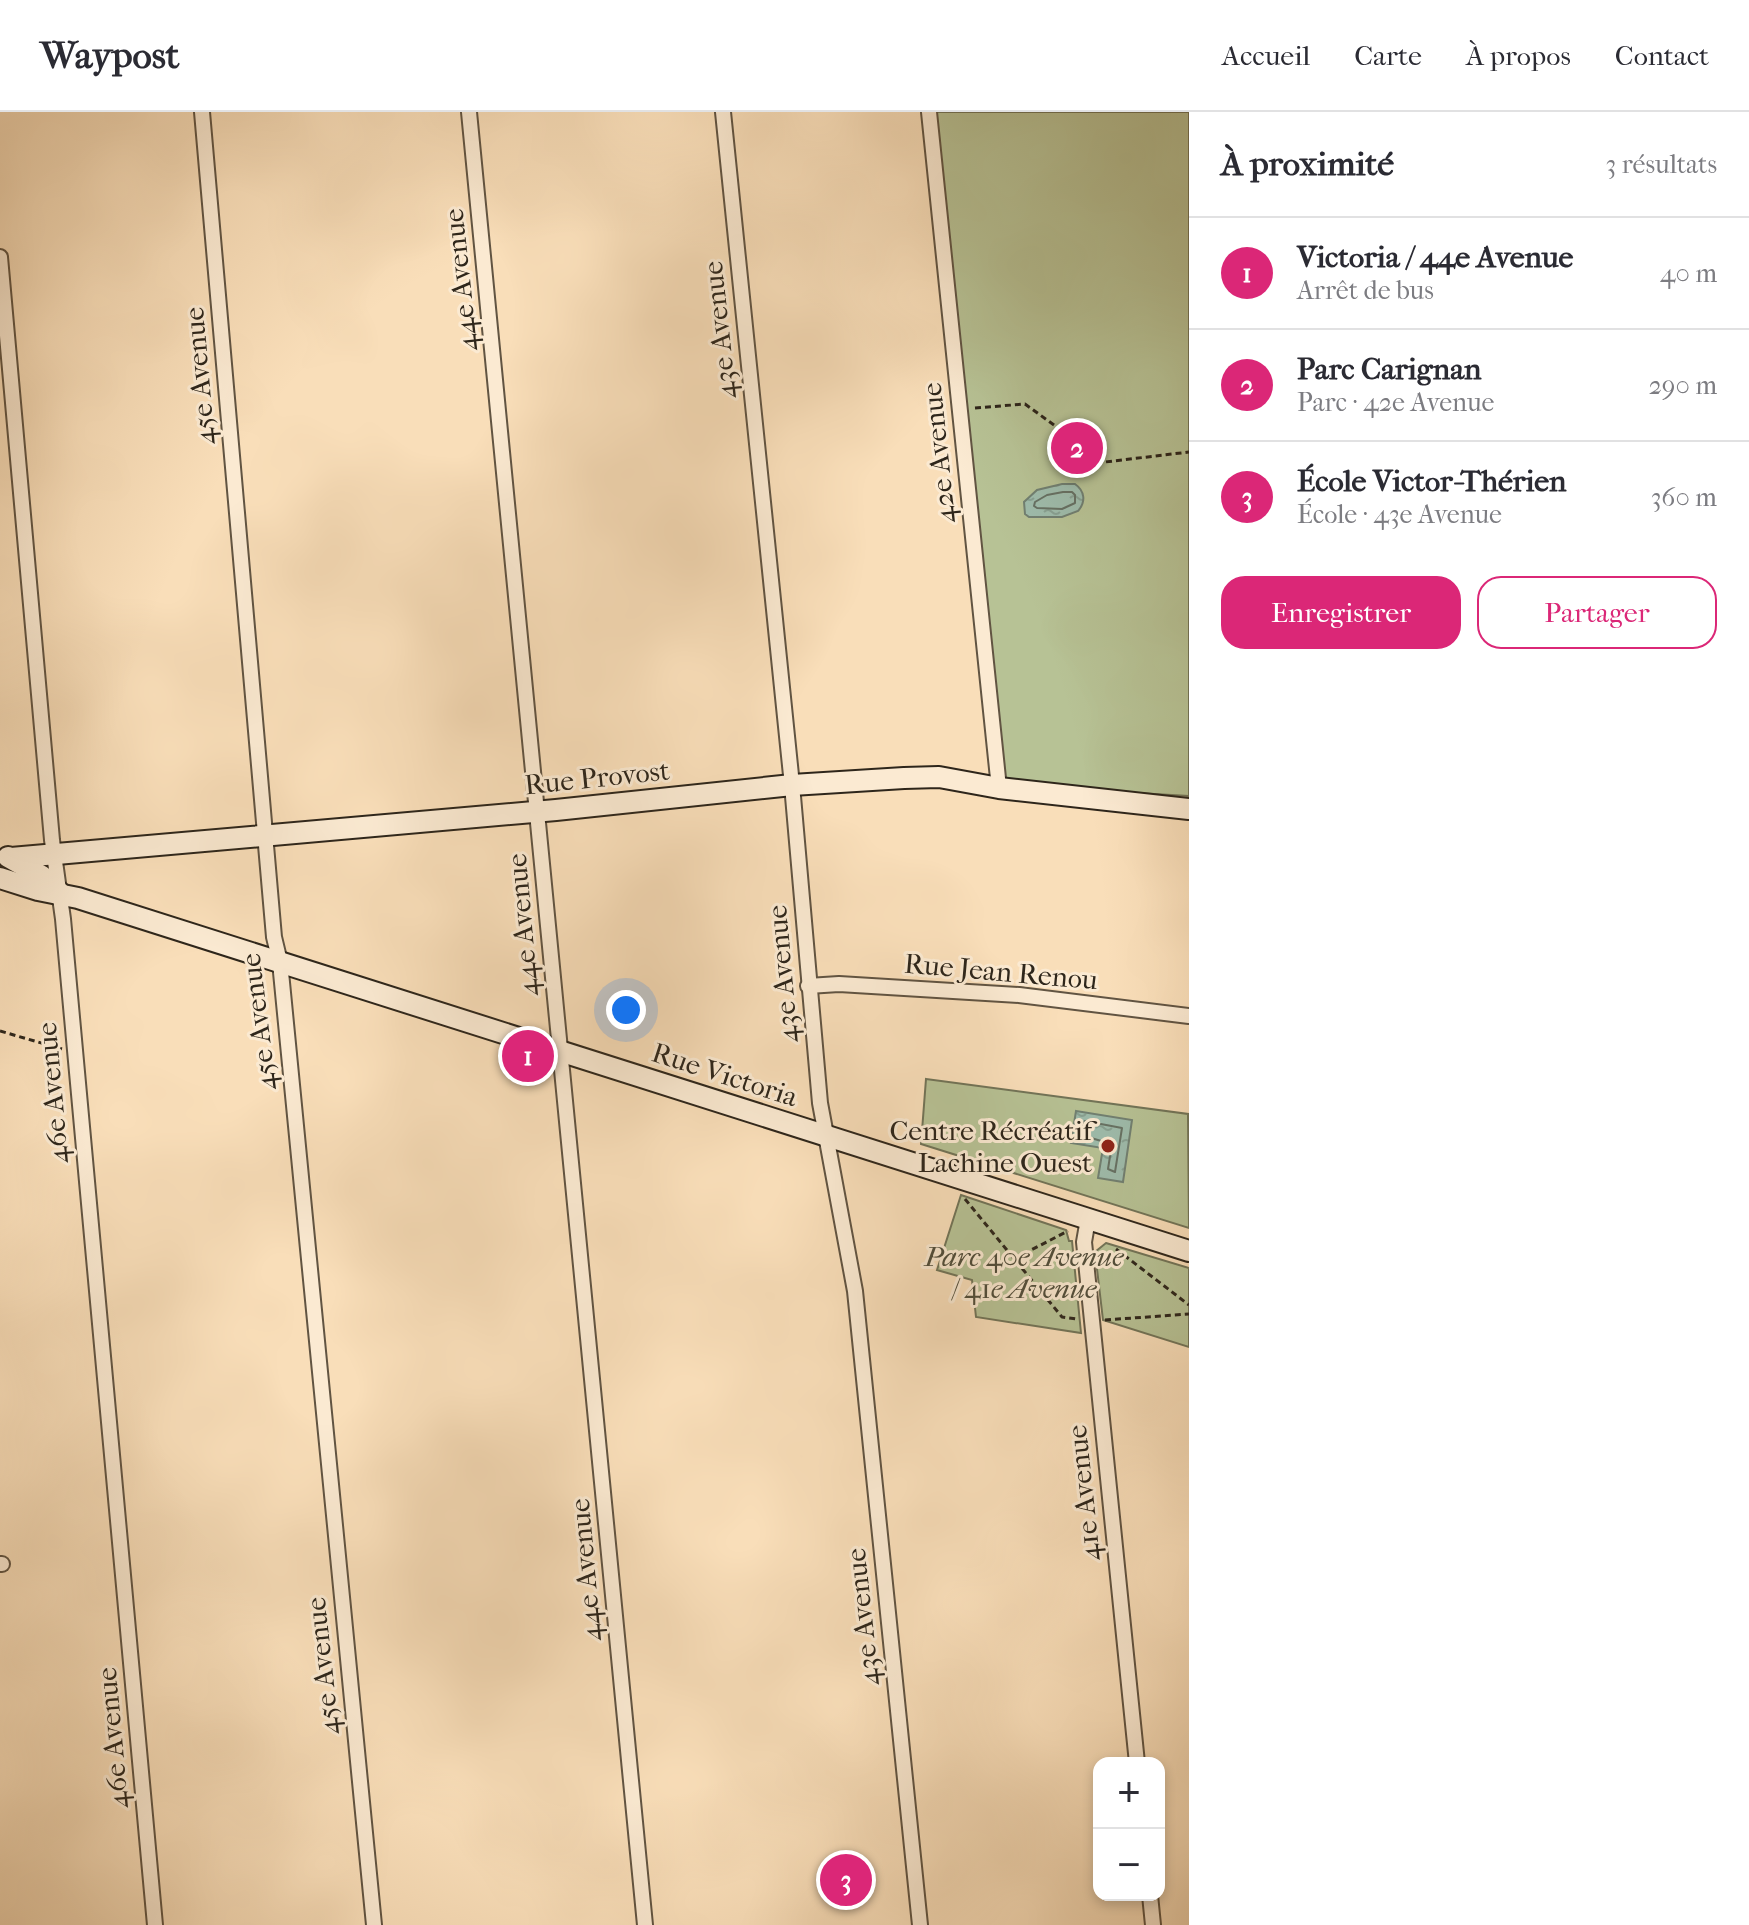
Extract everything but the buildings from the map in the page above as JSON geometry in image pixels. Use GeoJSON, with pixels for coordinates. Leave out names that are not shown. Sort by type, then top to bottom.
{"type":"FeatureCollection","features":[{"type":"Feature","properties":{"kind":"main road","name":"Rue Provost"},"geometry":{"type":"LineString","coordinates":[[5,857],[538,812],[792,785],[939,777],[999,788],[1189,809]]}},
{"type":"Feature","properties":{"kind":"main road","name":"Rue Victoria"},"geometry":{"type":"LineString","coordinates":[[5,857],[42,876],[60,893]]}},
{"type":"Feature","properties":{"kind":"main road","name":"Rue Victoria"},"geometry":{"type":"LineString","coordinates":[[0,878],[38,890],[60,893],[280,962],[1189,1251]]}},
{"type":"Feature","properties":{"kind":"street","name":"45e Avenue"},"geometry":{"type":"LineString","coordinates":[[202,112],[274,937],[280,962],[374,1925]]}},
{"type":"Feature","properties":{"kind":"street","name":"44e Avenue"},"geometry":{"type":"LineString","coordinates":[[469,112],[645,1925]]}},
{"type":"Feature","properties":{"kind":"street","name":"43e Avenue"},"geometry":{"type":"LineString","coordinates":[[723,112],[792,785],[808,986],[825,1136],[855,1291],[920,1925]]}},
{"type":"Feature","properties":{"kind":"street","name":"42e Avenue"},"geometry":{"type":"LineString","coordinates":[[929,112],[999,788]]}},
{"type":"Feature","properties":{"kind":"street","name":"46e Avenue"},"geometry":{"type":"LineString","coordinates":[[0,257],[155,1925]]}},
{"type":"Feature","properties":{"kind":"street","name":"Rue Jean Renou"},"geometry":{"type":"LineString","coordinates":[[808,986],[839,984],[1019,995],[1189,1016]]}},
{"type":"Feature","properties":{"kind":"street","name":"41e Avenue"},"geometry":{"type":"LineString","coordinates":[[1088,1219],[1084,1242],[1136,1757]]}},
{"type":"Feature","properties":{"kind":"street"},"geometry":{"type":"LineString","coordinates":[[1151,1901],[1153,1925]]}},
{"type":"Feature","properties":{"kind":"path"},"geometry":{"type":"LineString","coordinates":[[960,409],[1025,404],[1105,462],[1189,452]]}},
{"type":"Feature","properties":{"kind":"path"},"geometry":{"type":"LineString","coordinates":[[0,1031],[74,1053]]}},
{"type":"Feature","properties":{"kind":"path"},"geometry":{"type":"LineString","coordinates":[[959,1193],[1062,1317]]}},
{"type":"Feature","properties":{"kind":"path"},"geometry":{"type":"LineString","coordinates":[[1016,1261],[1069,1231]]}},
{"type":"Feature","properties":{"kind":"path"},"geometry":{"type":"LineString","coordinates":[[1107,1241],[1189,1305]]}},
{"type":"Feature","properties":{"kind":"path"},"geometry":{"type":"LineString","coordinates":[[1092,1320],[1189,1314]]}},
{"type":"Feature","properties":{"kind":"green space"},"geometry":{"type":"Polygon","coordinates":[[[929,112],[1189,112],[1189,796],[1001,785],[929,112]]]}},
{"type":"Feature","properties":{"kind":"green space","name":"Parc 40e Avenue / 41e Avenue"},"geometry":{"type":"Polygon","coordinates":[[[926,1079],[1188,1114],[1189,1228],[921,1144],[926,1079]]]}},
{"type":"Feature","properties":{"kind":"green space","name":"Parc 40e Avenue / 41e Avenue"},"geometry":{"type":"Polygon","coordinates":[[[961,1195],[1066,1230],[1069,1241],[1072,1241],[1081,1333],[976,1317],[972,1280],[937,1270],[961,1195]]]}},
{"type":"Feature","properties":{"kind":"green space","name":"Parc 40e Avenue / 41e Avenue"},"geometry":{"type":"Polygon","coordinates":[[[1106,1243],[1189,1268],[1189,1347],[1103,1320],[1095,1252],[1106,1243]]]}},
{"type":"Feature","properties":{"kind":"water"},"geometry":{"type":"Polygon","coordinates":[[[1075,484],[1081,490],[1083,500],[1078,511],[1062,517],[1029,517],[1025,514],[1024,502],[1037,490],[1075,484]]]}},
{"type":"Feature","properties":{"kind":"water","name":"Centre Récréatif Lachine Ouest"},"geometry":{"type":"Polygon","coordinates":[[[1076,1111],[1132,1120],[1123,1182],[1098,1178],[1103,1148],[1071,1143],[1076,1111]]]}},
{"type":"Feature","properties":{"kind":"place","name":"Parc Carignan"},"geometry":{"type":"Point","coordinates":[1077,448]}},
{"type":"Feature","properties":{"kind":"place","name":"Victoria / 44e Avenue"},"geometry":{"type":"Point","coordinates":[528,1056]}},
{"type":"Feature","properties":{"kind":"place","name":"Centre Récréatif Lachine Ouest"},"geometry":{"type":"Point","coordinates":[1108,1146]}},
{"type":"Feature","properties":{"kind":"place","name":"École Victor-Thérien"},"geometry":{"type":"Point","coordinates":[846,1880]}}]}
